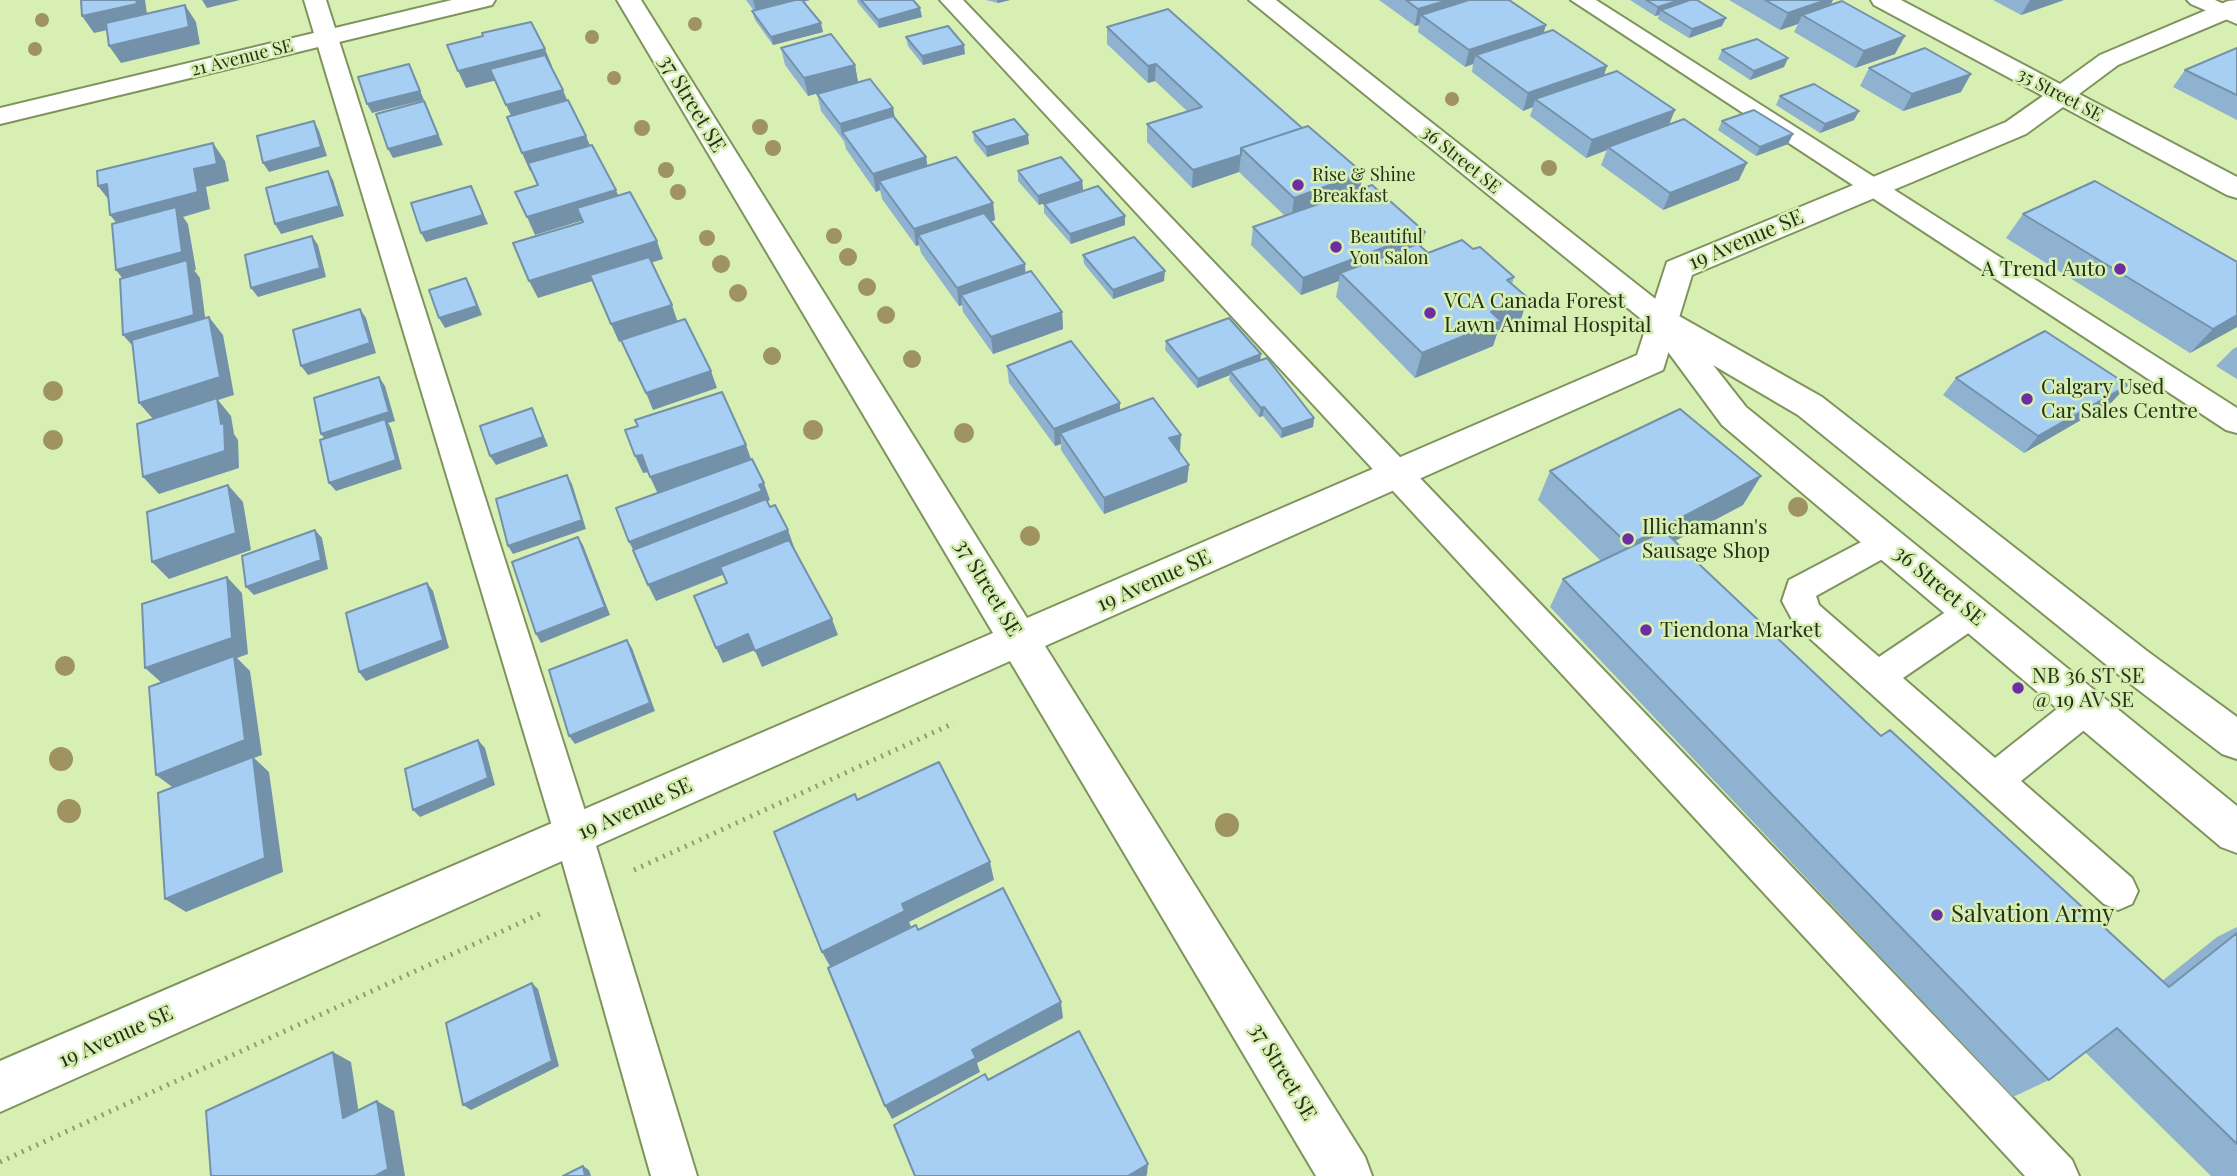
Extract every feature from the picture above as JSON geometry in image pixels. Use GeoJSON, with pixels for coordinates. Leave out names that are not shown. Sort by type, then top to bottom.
{"type":"FeatureCollection","features":[{"type":"Feature","properties":{"kind":"street","name":"21 Avenue SE"},"geometry":{"type":"LineString","coordinates":[[0,116],[483,0]]}},
{"type":"Feature","properties":{"kind":"street","name":"37 Street SE"},"geometry":{"type":"LineString","coordinates":[[629,0],[1346,1176]]}},
{"type":"Feature","properties":{"kind":"street","name":"36 Street SE"},"geometry":{"type":"LineString","coordinates":[[1261,0],[1661,320],[1810,405],[2133,663],[2237,741]]}},
{"type":"Feature","properties":{"kind":"street","name":"35 Street SE"},"geometry":{"type":"LineString","coordinates":[[1884,0],[2237,189]]}},
{"type":"Feature","properties":{"kind":"street","name":"19 Avenue SE"},"geometry":{"type":"LineString","coordinates":[[0,1087],[1651,362],[1661,320],[1678,269],[2015,128],[2059,94],[2109,61],[2233,12]]}},
{"type":"Feature","properties":{"kind":"street","name":"36 Street SE"},"geometry":{"type":"LineString","coordinates":[[1661,320],[1734,416],[2237,833]]}},
{"type":"Feature","properties":{"kind":"lane"},"geometry":{"type":"LineString","coordinates":[[315,0],[574,836],[674,1176]]}},
{"type":"Feature","properties":{"kind":"lane"},"geometry":{"type":"LineString","coordinates":[[951,0],[2056,1176]]}},
{"type":"Feature","properties":{"kind":"lane"},"geometry":{"type":"LineString","coordinates":[[1582,0],[2237,422]]}},
{"type":"Feature","properties":{"kind":"lane"},"geometry":{"type":"LineString","coordinates":[[2198,0],[2233,12]]}},
{"type":"Feature","properties":{"kind":"lane"},"geometry":{"type":"LineString","coordinates":[[1886,542],[1801,589],[1799,601],[1807,615],[2118,891]]}},
{"type":"Feature","properties":{"kind":"lane"},"geometry":{"type":"LineString","coordinates":[[1877,677],[1971,612]]}},
{"type":"Feature","properties":{"kind":"lane"},"geometry":{"type":"LineString","coordinates":[[1994,781],[2085,708]]}},
{"type":"Feature","properties":{"kind":"building"},"geometry":{"type":"Polygon","coordinates":[[[81,0],[136,0],[137,4],[82,16],[81,0]]]}},
{"type":"Feature","properties":{"kind":"building"},"geometry":{"type":"Polygon","coordinates":[[[802,0],[821,23],[771,37],[752,11],[802,0]]]}},
{"type":"Feature","properties":{"kind":"building"},"geometry":{"type":"Polygon","coordinates":[[[861,0],[913,0],[920,8],[878,20],[861,0]]]}},
{"type":"Feature","properties":{"kind":"building"},"geometry":{"type":"Polygon","coordinates":[[[1406,0],[1448,0],[1418,9],[1406,0]]]}},
{"type":"Feature","properties":{"kind":"building"},"geometry":{"type":"Polygon","coordinates":[[[1469,0],[1509,0],[1546,25],[1469,50],[1421,15],[1469,0]]]}},
{"type":"Feature","properties":{"kind":"building"},"geometry":{"type":"Polygon","coordinates":[[[1646,0],[1680,0],[1658,7],[1646,0]]]}},
{"type":"Feature","properties":{"kind":"building"},"geometry":{"type":"Polygon","coordinates":[[[1697,0],[1726,18],[1692,29],[1661,10],[1697,0]]]}},
{"type":"Feature","properties":{"kind":"building"},"geometry":{"type":"Polygon","coordinates":[[[1765,0],[1826,0],[1788,13],[1765,0]]]}},
{"type":"Feature","properties":{"kind":"building"},"geometry":{"type":"Polygon","coordinates":[[[1842,1],[1905,36],[1864,51],[1802,15],[1842,1]]]}},
{"type":"Feature","properties":{"kind":"building"},"geometry":{"type":"Polygon","coordinates":[[[185,5],[189,27],[109,46],[106,23],[185,5]]]}},
{"type":"Feature","properties":{"kind":"building"},"geometry":{"type":"Polygon","coordinates":[[[1168,9],[1302,128],[1241,148],[1241,155],[1193,170],[1147,124],[1202,107],[1156,64],[1148,66],[1107,27],[1168,9]]]}},
{"type":"Feature","properties":{"kind":"building"},"geometry":{"type":"Polygon","coordinates":[[[531,22],[545,49],[458,71],[447,45],[483,36],[482,33],[531,22]]]}},
{"type":"Feature","properties":{"kind":"building"},"geometry":{"type":"Polygon","coordinates":[[[948,26],[964,45],[922,56],[906,37],[948,26]]]}},
{"type":"Feature","properties":{"kind":"building"},"geometry":{"type":"Polygon","coordinates":[[[1553,30],[1607,66],[1528,93],[1476,55],[1553,30]]]}},
{"type":"Feature","properties":{"kind":"building"},"geometry":{"type":"Polygon","coordinates":[[[831,34],[855,65],[804,78],[781,48],[831,34]]]}},
{"type":"Feature","properties":{"kind":"building"},"geometry":{"type":"Polygon","coordinates":[[[1757,39],[1788,58],[1754,71],[1722,50],[1757,39]]]}},
{"type":"Feature","properties":{"kind":"building"},"geometry":{"type":"Polygon","coordinates":[[[1925,48],[1971,74],[1912,94],[1869,68],[1925,48]]]}},
{"type":"Feature","properties":{"kind":"building"},"geometry":{"type":"Polygon","coordinates":[[[2237,48],[2237,95],[2185,70],[2237,48]]]}},
{"type":"Feature","properties":{"kind":"building"},"geometry":{"type":"Polygon","coordinates":[[[545,55],[563,90],[506,105],[490,69],[545,55]]]}},
{"type":"Feature","properties":{"kind":"building"},"geometry":{"type":"Polygon","coordinates":[[[409,64],[420,91],[367,104],[358,77],[409,64]]]}},
{"type":"Feature","properties":{"kind":"building"},"geometry":{"type":"Polygon","coordinates":[[[1617,71],[1675,110],[1592,140],[1535,99],[1617,71]]]}},
{"type":"Feature","properties":{"kind":"building"},"geometry":{"type":"Polygon","coordinates":[[[870,79],[893,108],[840,124],[817,94],[870,79]]]}},
{"type":"Feature","properties":{"kind":"building"},"geometry":{"type":"Polygon","coordinates":[[[1814,84],[1859,111],[1825,124],[1780,96],[1814,84]]]}},
{"type":"Feature","properties":{"kind":"building"},"geometry":{"type":"Polygon","coordinates":[[[568,100],[586,136],[522,153],[507,117],[568,100]]]}},
{"type":"Feature","properties":{"kind":"building"},"geometry":{"type":"Polygon","coordinates":[[[424,101],[438,135],[388,149],[376,114],[424,101]]]}},
{"type":"Feature","properties":{"kind":"building"},"geometry":{"type":"Polygon","coordinates":[[[1754,110],[1793,134],[1760,147],[1722,121],[1754,110]]]}},
{"type":"Feature","properties":{"kind":"building"},"geometry":{"type":"Polygon","coordinates":[[[893,116],[926,157],[873,174],[842,132],[893,116]]]}},
{"type":"Feature","properties":{"kind":"building"},"geometry":{"type":"Polygon","coordinates":[[[1014,119],[1028,135],[986,147],[973,132],[1014,119]]]}},
{"type":"Feature","properties":{"kind":"building"},"geometry":{"type":"Polygon","coordinates":[[[1684,119],[1747,163],[1670,193],[1608,147],[1684,119]]]}},
{"type":"Feature","properties":{"kind":"building"},"geometry":{"type":"Polygon","coordinates":[[[314,121],[321,147],[263,163],[257,136],[314,121]]]}},
{"type":"Feature","properties":{"kind":"building"},"geometry":{"type":"Polygon","coordinates":[[[1308,126],[1363,173],[1294,198],[1241,148],[1308,126]]]}},
{"type":"Feature","properties":{"kind":"building"},"geometry":{"type":"Polygon","coordinates":[[[213,143],[217,164],[194,169],[198,192],[110,215],[107,184],[98,186],[97,171],[213,143]]]}},
{"type":"Feature","properties":{"kind":"building"},"geometry":{"type":"Polygon","coordinates":[[[592,145],[616,190],[527,217],[515,192],[538,185],[528,163],[592,145]]]}},
{"type":"Feature","properties":{"kind":"building"},"geometry":{"type":"Polygon","coordinates":[[[956,157],[993,203],[914,229],[879,181],[956,157]]]}},
{"type":"Feature","properties":{"kind":"building"},"geometry":{"type":"Polygon","coordinates":[[[1061,157],[1082,181],[1038,196],[1018,171],[1061,157]]]}},
{"type":"Feature","properties":{"kind":"building"},"geometry":{"type":"Polygon","coordinates":[[[328,171],[339,206],[275,224],[266,188],[328,171]]]}},
{"type":"Feature","properties":{"kind":"building"},"geometry":{"type":"Polygon","coordinates":[[[2095,181],[2237,262],[2237,315],[2213,329],[2023,214],[2095,181]]]}},
{"type":"Feature","properties":{"kind":"building","name":"Beautiful You Salon"},"geometry":{"type":"Polygon","coordinates":[[[1372,185],[1425,232],[1303,278],[1253,227],[1372,185]]]}},
{"type":"Feature","properties":{"kind":"building"},"geometry":{"type":"Polygon","coordinates":[[[471,186],[483,215],[421,233],[411,203],[471,186]]]}},
{"type":"Feature","properties":{"kind":"building"},"geometry":{"type":"Polygon","coordinates":[[[1098,186],[1125,216],[1070,234],[1044,204],[1098,186]]]}},
{"type":"Feature","properties":{"kind":"building"},"geometry":{"type":"Polygon","coordinates":[[[630,192],[657,241],[529,281],[513,243],[583,222],[577,208],[630,192]]]}},
{"type":"Feature","properties":{"kind":"building"},"geometry":{"type":"Polygon","coordinates":[[[176,207],[182,252],[116,270],[112,224],[176,207]]]}},
{"type":"Feature","properties":{"kind":"building"},"geometry":{"type":"Polygon","coordinates":[[[984,213],[1025,264],[957,288],[918,235],[984,213]]]}},
{"type":"Feature","properties":{"kind":"building"},"geometry":{"type":"Polygon","coordinates":[[[312,236],[320,268],[251,288],[245,255],[312,236]]]}},
{"type":"Feature","properties":{"kind":"building"},"geometry":{"type":"Polygon","coordinates":[[[1134,237],[1165,271],[1113,290],[1083,255],[1134,237]]]}},
{"type":"Feature","properties":{"kind":"building","name":"VCA Canada Forest Lawn Animal Hospital"},"geometry":{"type":"Polygon","coordinates":[[[1462,240],[1473,249],[1480,247],[1514,277],[1507,280],[1528,298],[1491,312],[1501,321],[1422,353],[1340,273],[1418,244],[1428,253],[1462,240]]]}},
{"type":"Feature","properties":{"kind":"building"},"geometry":{"type":"Polygon","coordinates":[[[649,257],[672,305],[611,324],[590,275],[649,257]]]}},
{"type":"Feature","properties":{"kind":"building"},"geometry":{"type":"Polygon","coordinates":[[[187,260],[194,315],[123,335],[120,279],[187,260]]]}},
{"type":"Feature","properties":{"kind":"building"},"geometry":{"type":"Polygon","coordinates":[[[1031,271],[1062,312],[991,337],[961,295],[1031,271]]]}},
{"type":"Feature","properties":{"kind":"building"},"geometry":{"type":"Polygon","coordinates":[[[466,278],[477,306],[439,318],[429,290],[466,278]]]}},
{"type":"Feature","properties":{"kind":"building"},"geometry":{"type":"Polygon","coordinates":[[[360,309],[370,343],[301,366],[293,330],[360,309]]]}},
{"type":"Feature","properties":{"kind":"building"},"geometry":{"type":"Polygon","coordinates":[[[209,317],[220,377],[139,403],[132,340],[209,317]]]}},
{"type":"Feature","properties":{"kind":"building"},"geometry":{"type":"Polygon","coordinates":[[[1229,318],[1261,354],[1198,379],[1166,341],[1229,318]]]}},
{"type":"Feature","properties":{"kind":"building"},"geometry":{"type":"Polygon","coordinates":[[[685,319],[711,371],[646,393],[621,340],[685,319]]]}},
{"type":"Feature","properties":{"kind":"building","name":"Calgary Used Car Sales Centre"},"geometry":{"type":"Polygon","coordinates":[[[2045,331],[2128,385],[2038,436],[1956,378],[2045,331]]]}},
{"type":"Feature","properties":{"kind":"building"},"geometry":{"type":"Polygon","coordinates":[[[1071,341],[1120,403],[1054,429],[1007,366],[1071,341]]]}},
{"type":"Feature","properties":{"kind":"building"},"geometry":{"type":"Polygon","coordinates":[[[1267,358],[1314,418],[1282,429],[1230,371],[1267,358]]]}},
{"type":"Feature","properties":{"kind":"building"},"geometry":{"type":"Polygon","coordinates":[[[379,377],[389,412],[321,434],[314,398],[379,377]]]}},
{"type":"Feature","properties":{"kind":"building"},"geometry":{"type":"Polygon","coordinates":[[[722,392],[746,445],[650,477],[642,455],[635,456],[625,430],[638,426],[635,420],[722,392]]]}},
{"type":"Feature","properties":{"kind":"building"},"geometry":{"type":"Polygon","coordinates":[[[217,398],[221,424],[224,423],[225,451],[143,477],[137,424],[217,398]]]}},
{"type":"Feature","properties":{"kind":"building"},"geometry":{"type":"Polygon","coordinates":[[[1153,398],[1181,435],[1169,438],[1189,465],[1104,498],[1060,433],[1153,398]]]}},
{"type":"Feature","properties":{"kind":"building"},"geometry":{"type":"Polygon","coordinates":[[[532,408],[543,437],[490,456],[480,426],[532,408]]]}},
{"type":"Feature","properties":{"kind":"building","name":"Illichamann's Sausage Shop"},"geometry":{"type":"Polygon","coordinates":[[[1680,409],[1761,476],[1629,545],[1550,471],[1680,409]]]}},
{"type":"Feature","properties":{"kind":"building"},"geometry":{"type":"Polygon","coordinates":[[[385,419],[396,460],[329,483],[320,440],[385,419]]]}},
{"type":"Feature","properties":{"kind":"building"},"geometry":{"type":"Polygon","coordinates":[[[752,459],[764,483],[759,485],[762,491],[629,542],[616,508],[752,459]]]}},
{"type":"Feature","properties":{"kind":"building"},"geometry":{"type":"Polygon","coordinates":[[[567,475],[582,520],[508,546],[496,499],[567,475]]]}},
{"type":"Feature","properties":{"kind":"building"},"geometry":{"type":"Polygon","coordinates":[[[228,485],[236,533],[152,562],[147,512],[228,485]]]}},
{"type":"Feature","properties":{"kind":"building"},"geometry":{"type":"Polygon","coordinates":[[[766,499],[770,507],[775,505],[788,530],[648,585],[633,550],[766,499]]]}},
{"type":"Feature","properties":{"kind":"building"},"geometry":{"type":"Polygon","coordinates":[[[315,530],[321,560],[246,587],[242,556],[315,530]]]}},
{"type":"Feature","properties":{"kind":"building"},"geometry":{"type":"Polygon","coordinates":[[[1664,531],[1881,736],[1890,730],[2169,987],[2237,933],[2237,1144],[2117,1028],[2049,1080],[1563,579],[1664,531]]]}},
{"type":"Feature","properties":{"kind":"building"},"geometry":{"type":"Polygon","coordinates":[[[578,537],[605,607],[536,634],[512,562],[578,537]]]}},
{"type":"Feature","properties":{"kind":"building"},"geometry":{"type":"Polygon","coordinates":[[[789,540],[832,619],[755,651],[748,634],[716,648],[694,596],[727,583],[720,567],[789,540]]]}},
{"type":"Feature","properties":{"kind":"building"},"geometry":{"type":"Polygon","coordinates":[[[227,577],[232,638],[145,668],[142,604],[227,577]]]}},
{"type":"Feature","properties":{"kind":"building"},"geometry":{"type":"Polygon","coordinates":[[[427,583],[443,640],[359,672],[346,613],[427,583]]]}},
{"type":"Feature","properties":{"kind":"building"},"geometry":{"type":"Polygon","coordinates":[[[627,640],[650,703],[569,736],[549,670],[627,640]]]}},
{"type":"Feature","properties":{"kind":"building"},"geometry":{"type":"Polygon","coordinates":[[[234,656],[245,740],[156,775],[149,687],[234,656]]]}},
{"type":"Feature","properties":{"kind":"building"},"geometry":{"type":"Polygon","coordinates":[[[478,740],[488,778],[413,810],[405,769],[478,740]]]}},
{"type":"Feature","properties":{"kind":"building"},"geometry":{"type":"Polygon","coordinates":[[[253,757],[265,858],[165,899],[158,793],[253,757]]]}},
{"type":"Feature","properties":{"kind":"building"},"geometry":{"type":"Polygon","coordinates":[[[939,762],[990,862],[902,904],[905,911],[822,952],[774,832],[855,794],[857,800],[939,762]]]}},
{"type":"Feature","properties":{"kind":"building"},"geometry":{"type":"Polygon","coordinates":[[[1003,888],[1061,1002],[972,1050],[976,1058],[885,1106],[828,968],[916,925],[918,930],[1003,888]]]}},
{"type":"Feature","properties":{"kind":"building"},"geometry":{"type":"Polygon","coordinates":[[[532,983],[552,1061],[463,1105],[446,1023],[532,983]]]}},
{"type":"Feature","properties":{"kind":"building"},"geometry":{"type":"Polygon","coordinates":[[[1079,1031],[1148,1164],[1128,1176],[915,1176],[894,1125],[985,1074],[988,1080],[1079,1031]]]}},
{"type":"Feature","properties":{"kind":"building"},"geometry":{"type":"Polygon","coordinates":[[[333,1052],[343,1118],[377,1101],[388,1169],[375,1176],[211,1176],[206,1111],[333,1052]]]}},
{"type":"Feature","properties":{"kind":"building"},"geometry":{"type":"Polygon","coordinates":[[[583,1166],[585,1176],[563,1176],[583,1166]]]}},
{"type":"Feature","properties":{"kind":"place","name":"Rise & Shine Breakfast"},"geometry":{"type":"Point","coordinates":[1298,185]}},
{"type":"Feature","properties":{"kind":"place","name":"Beautiful You Salon"},"geometry":{"type":"Point","coordinates":[1336,247]}},
{"type":"Feature","properties":{"kind":"place","name":"A Trend Auto"},"geometry":{"type":"Point","coordinates":[2120,269]}},
{"type":"Feature","properties":{"kind":"place","name":"VCA Canada Forest Lawn Animal Hospital"},"geometry":{"type":"Point","coordinates":[1430,313]}},
{"type":"Feature","properties":{"kind":"place","name":"Calgary Used Car Sales Centre"},"geometry":{"type":"Point","coordinates":[2027,399]}},
{"type":"Feature","properties":{"kind":"place","name":"Illichamann's Sausage Shop"},"geometry":{"type":"Point","coordinates":[1628,539]}},
{"type":"Feature","properties":{"kind":"place","name":"Tiendona Market"},"geometry":{"type":"Point","coordinates":[1646,630]}},
{"type":"Feature","properties":{"kind":"place","name":"NB 36 ST SE @ 19 AV SE"},"geometry":{"type":"Point","coordinates":[2018,688]}},
{"type":"Feature","properties":{"kind":"place","name":"Salvation Army"},"geometry":{"type":"Point","coordinates":[1937,915]}}]}
